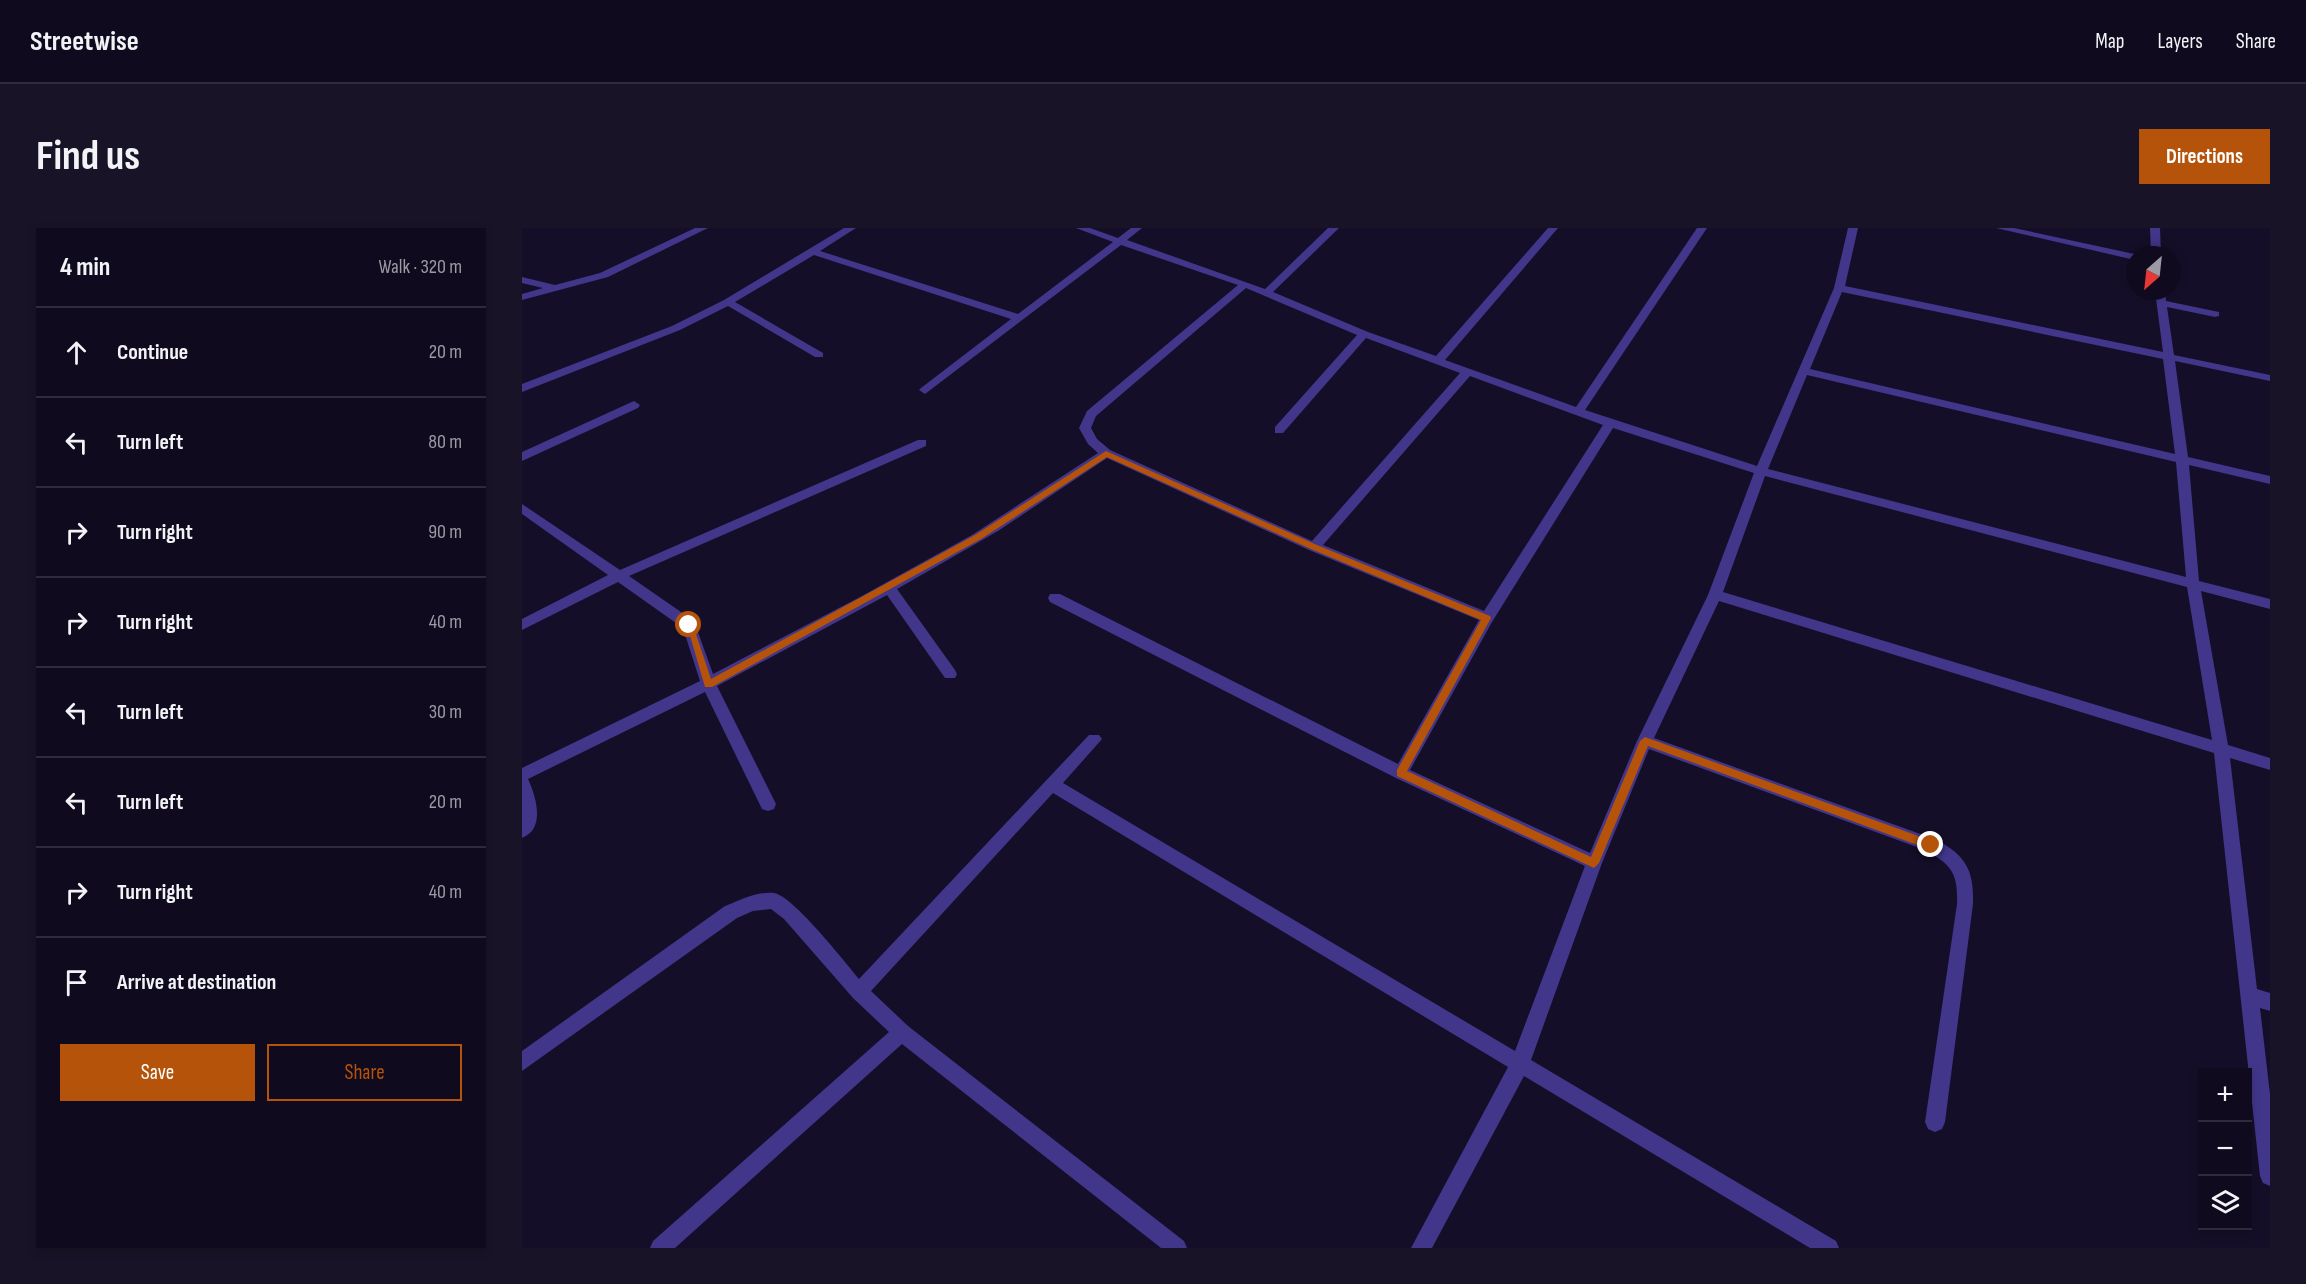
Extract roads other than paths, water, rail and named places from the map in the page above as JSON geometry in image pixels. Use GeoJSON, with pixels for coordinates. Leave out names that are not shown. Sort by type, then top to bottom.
{"type":"FeatureCollection","features":[{"type":"Feature","properties":{"kind":"street"},"geometry":{"type":"LineString","coordinates":[[522,297],[552,287],[604,275],[703,228]]}},
{"type":"Feature","properties":{"kind":"street"},"geometry":{"type":"LineString","coordinates":[[522,388],[676,328],[728,302],[852,228]]}},
{"type":"Feature","properties":{"kind":"street"},"geometry":{"type":"LineString","coordinates":[[1081,228],[1245,284],[1364,334],[1610,423],[1761,471],[2270,604]]}},
{"type":"Feature","properties":{"kind":"street"},"geometry":{"type":"LineString","coordinates":[[925,390],[1137,228]]}},
{"type":"Feature","properties":{"kind":"street"},"geometry":{"type":"LineString","coordinates":[[1266,293],[1334,228]]}},
{"type":"Feature","properties":{"kind":"street"},"geometry":{"type":"LineString","coordinates":[[1439,360],[1553,228]]}},
{"type":"Feature","properties":{"kind":"street"},"geometry":{"type":"LineString","coordinates":[[1579,411],[1702,228]]}},
{"type":"Feature","properties":{"kind":"street"},"geometry":{"type":"LineString","coordinates":[[1421,1248],[1519,1066],[1594,863],[1645,741],[1715,595],[1761,471],[1839,288],[1853,228]]}},
{"type":"Feature","properties":{"kind":"street"},"geometry":{"type":"LineString","coordinates":[[2001,228],[2126,255]]}},
{"type":"Feature","properties":{"kind":"street"},"geometry":{"type":"LineString","coordinates":[[2155,228],[2156,246]]}},
{"type":"Feature","properties":{"kind":"street"},"geometry":{"type":"LineString","coordinates":[[812,251],[1019,318]]}},
{"type":"Feature","properties":{"kind":"street"},"geometry":{"type":"LineString","coordinates":[[522,280],[552,287]]}},
{"type":"Feature","properties":{"kind":"street"},"geometry":{"type":"LineString","coordinates":[[1245,284],[1091,414],[1085,428],[1092,441],[1106,453],[1314,547],[1486,618]]}},
{"type":"Feature","properties":{"kind":"street"},"geometry":{"type":"LineString","coordinates":[[1839,288],[2270,378]]}},
{"type":"Feature","properties":{"kind":"street"},"geometry":{"type":"LineString","coordinates":[[2161,300],[2182,459],[2193,584],[2221,750],[2270,1176]]}},
{"type":"Feature","properties":{"kind":"street"},"geometry":{"type":"LineString","coordinates":[[2171,300],[2215,314]]}},
{"type":"Feature","properties":{"kind":"street"},"geometry":{"type":"LineString","coordinates":[[728,302],[819,355]]}},
{"type":"Feature","properties":{"kind":"street"},"geometry":{"type":"LineString","coordinates":[[1279,430],[1364,334]]}},
{"type":"Feature","properties":{"kind":"street"},"geometry":{"type":"LineString","coordinates":[[1314,547],[1468,371]]}},
{"type":"Feature","properties":{"kind":"street"},"geometry":{"type":"LineString","coordinates":[[1805,372],[2270,480]]}},
{"type":"Feature","properties":{"kind":"street"},"geometry":{"type":"LineString","coordinates":[[522,457],[634,405]]}},
{"type":"Feature","properties":{"kind":"street"},"geometry":{"type":"LineString","coordinates":[[1401,773],[1486,618],[1610,423]]}},
{"type":"Feature","properties":{"kind":"street"},"geometry":{"type":"LineString","coordinates":[[522,625],[618,576],[922,443]]}},
{"type":"Feature","properties":{"kind":"street"},"geometry":{"type":"LineString","coordinates":[[522,776],[709,685],[888,587],[978,537],[1106,453]]}},
{"type":"Feature","properties":{"kind":"street"},"geometry":{"type":"LineString","coordinates":[[522,508],[689,625],[709,685],[768,804]]}},
{"type":"Feature","properties":{"kind":"street"},"geometry":{"type":"LineString","coordinates":[[888,587],[950,674]]}},
{"type":"Feature","properties":{"kind":"street"},"geometry":{"type":"LineString","coordinates":[[1715,595],[2270,764]]}},
{"type":"Feature","properties":{"kind":"street"},"geometry":{"type":"LineString","coordinates":[[1055,598],[1401,773],[1594,863]]}},
{"type":"Feature","properties":{"kind":"street"},"geometry":{"type":"LineString","coordinates":[[859,992],[1094,739]]}},
{"type":"Feature","properties":{"kind":"street"},"geometry":{"type":"LineString","coordinates":[[1645,741],[1931,845],[1958,864],[1966,880],[1965,904],[1935,1122]]}},
{"type":"Feature","properties":{"kind":"street"},"geometry":{"type":"LineString","coordinates":[[522,783],[531,808],[527,825],[522,831]]}},
{"type":"Feature","properties":{"kind":"street"},"geometry":{"type":"LineString","coordinates":[[1053,785],[1519,1066],[1828,1248]]}},
{"type":"Feature","properties":{"kind":"street"},"geometry":{"type":"LineString","coordinates":[[522,1062],[713,924],[752,903],[774,901],[790,913],[859,992],[902,1032],[1177,1248]]}},
{"type":"Feature","properties":{"kind":"street"},"geometry":{"type":"LineString","coordinates":[[2250,996],[2270,1002]]}},
{"type":"Feature","properties":{"kind":"street"},"geometry":{"type":"LineString","coordinates":[[660,1248],[902,1032]]}}]}
